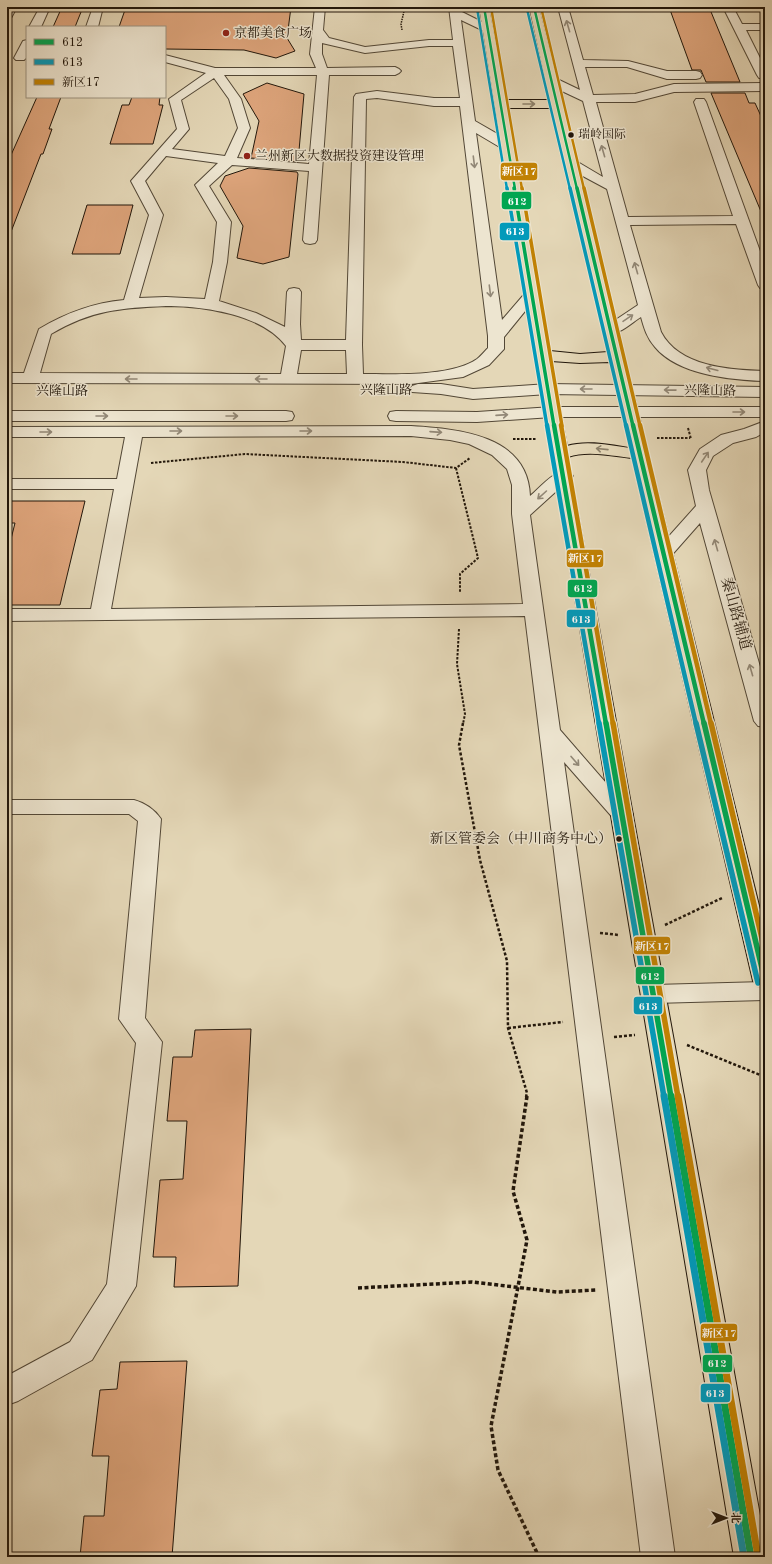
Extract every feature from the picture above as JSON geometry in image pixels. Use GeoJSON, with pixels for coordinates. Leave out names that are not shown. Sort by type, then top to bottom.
{"type":"FeatureCollection","features":[{"type":"Feature","properties":{"kind":"main road"},"geometry":{"type":"LineString","coordinates":[[484,7],[550,401],[751,1557]]}},
{"type":"Feature","properties":{"kind":"main road"},"geometry":{"type":"LineString","coordinates":[[534,7],[765,981]]}},
{"type":"Feature","properties":{"kind":"main road"},"geometry":{"type":"LineString","coordinates":[[501,104],[557,104]]}},
{"type":"Feature","properties":{"kind":"main road"},"geometry":{"type":"LineString","coordinates":[[543,355],[568,359],[597,359],[616,356]]}},
{"type":"Feature","properties":{"kind":"main road"},"geometry":{"type":"LineString","coordinates":[[562,465],[575,449],[598,449],[640,454]]}},
{"type":"Feature","properties":{"kind":"street"},"geometry":{"type":"LineString","coordinates":[[7,16],[12,7]]}},
{"type":"Feature","properties":{"kind":"street"},"geometry":{"type":"LineString","coordinates":[[36,26],[45,7]]}},
{"type":"Feature","properties":{"kind":"street"},"geometry":{"type":"LineString","coordinates":[[92,26],[98,7]]}},
{"type":"Feature","properties":{"kind":"street"},"geometry":{"type":"LineString","coordinates":[[310,240],[323,72],[316,54],[320,7]]}},
{"type":"Feature","properties":{"kind":"street"},"geometry":{"type":"LineString","coordinates":[[563,7],[653,332],[660,344],[675,355],[696,365],[721,372],[760,377]]}},
{"type":"Feature","properties":{"kind":"street"},"geometry":{"type":"LineString","coordinates":[[728,7],[764,79]]}},
{"type":"Feature","properties":{"kind":"street"},"geometry":{"type":"LineString","coordinates":[[454,9],[488,29]]}},
{"type":"Feature","properties":{"kind":"street"},"geometry":{"type":"LineString","coordinates":[[7,378],[411,378],[464,372],[483,362],[496,349],[496,336],[454,9]]}},
{"type":"Feature","properties":{"kind":"street"},"geometry":{"type":"LineString","coordinates":[[738,27],[765,27]]}},
{"type":"Feature","properties":{"kind":"street"},"geometry":{"type":"LineString","coordinates":[[317,30],[325,40],[365,50],[417,51],[433,53],[459,48]]}},
{"type":"Feature","properties":{"kind":"street"},"geometry":{"type":"LineString","coordinates":[[20,58],[26,45]]}},
{"type":"Feature","properties":{"kind":"street"},"geometry":{"type":"LineString","coordinates":[[166,58],[215,72],[323,72],[399,67],[398,79],[403,82]]}},
{"type":"Feature","properties":{"kind":"street"},"geometry":{"type":"LineString","coordinates":[[579,63],[628,64],[667,75],[704,75]]}},
{"type":"Feature","properties":{"kind":"street"},"geometry":{"type":"LineString","coordinates":[[130,304],[156,215],[138,181],[183,129],[175,99],[215,72]]}},
{"type":"Feature","properties":{"kind":"street"},"geometry":{"type":"LineString","coordinates":[[211,304],[220,262],[224,222],[202,185],[229,161],[244,128],[235,99],[215,72]]}},
{"type":"Feature","properties":{"kind":"street"},"geometry":{"type":"LineString","coordinates":[[749,75],[764,79]]}},
{"type":"Feature","properties":{"kind":"street"},"geometry":{"type":"LineString","coordinates":[[551,81],[589,99],[635,98],[674,88],[764,79]]}},
{"type":"Feature","properties":{"kind":"street"},"geometry":{"type":"LineString","coordinates":[[451,90],[465,96]]}},
{"type":"Feature","properties":{"kind":"street"},"geometry":{"type":"LineString","coordinates":[[356,379],[354,345],[360,97],[368,94],[378,94],[436,102],[465,96]]}},
{"type":"Feature","properties":{"kind":"street"},"geometry":{"type":"LineString","coordinates":[[700,102],[765,285]]}},
{"type":"Feature","properties":{"kind":"street"},"geometry":{"type":"LineString","coordinates":[[469,123],[508,146]]}},
{"type":"Feature","properties":{"kind":"street"},"geometry":{"type":"LineString","coordinates":[[163,152],[229,161],[315,168]]}},
{"type":"Feature","properties":{"kind":"street"},"geometry":{"type":"LineString","coordinates":[[571,164],[614,188]]}},
{"type":"Feature","properties":{"kind":"street"},"geometry":{"type":"LineString","coordinates":[[623,221],[741,220]]}},
{"type":"Feature","properties":{"kind":"street"},"geometry":{"type":"LineString","coordinates":[[288,379],[294,345],[292,324],[294,292]]}},
{"type":"Feature","properties":{"kind":"street"},"geometry":{"type":"LineString","coordinates":[[496,336],[532,294]]}},
{"type":"Feature","properties":{"kind":"street"},"geometry":{"type":"LineString","coordinates":[[31,378],[44,332],[63,321],[90,310],[130,304],[211,304],[256,318],[286,336],[294,345],[354,345]]}},
{"type":"Feature","properties":{"kind":"street"},"geometry":{"type":"LineString","coordinates":[[610,330],[647,306]]}},
{"type":"Feature","properties":{"kind":"street"},"geometry":{"type":"LineString","coordinates":[[376,379],[441,389]]}},
{"type":"Feature","properties":{"kind":"street","name":"兴隆山路"},"geometry":{"type":"LineString","coordinates":[[7,392],[441,389],[473,394],[550,401],[630,412],[765,412]]}},
{"type":"Feature","properties":{"kind":"street","name":"兴隆山路"},"geometry":{"type":"LineString","coordinates":[[411,431],[374,416],[477,417],[550,401],[624,389],[765,392]]}},
{"type":"Feature","properties":{"kind":"street"},"geometry":{"type":"LineString","coordinates":[[709,391],[710,401],[716,412]]}},
{"type":"Feature","properties":{"kind":"street"},"geometry":{"type":"LineString","coordinates":[[473,394],[479,403],[477,417]]}},
{"type":"Feature","properties":{"kind":"street","name":"兴隆山路"},"geometry":{"type":"LineString","coordinates":[[7,416],[303,416]]}},
{"type":"Feature","properties":{"kind":"street"},"geometry":{"type":"LineString","coordinates":[[7,432],[411,431],[445,433],[476,440],[500,453],[516,468],[521,486],[521,514],[533,610],[658,1557]]}},
{"type":"Feature","properties":{"kind":"street","name":"秦山路辅道"},"geometry":{"type":"LineString","coordinates":[[760,431],[727,439],[706,453],[697,470],[705,507],[765,721]]}},
{"type":"Feature","properties":{"kind":"street"},"geometry":{"type":"LineString","coordinates":[[100,615],[134,432]]}},
{"type":"Feature","properties":{"kind":"street"},"geometry":{"type":"LineString","coordinates":[[521,514],[562,465]]}},
{"type":"Feature","properties":{"kind":"street"},"geometry":{"type":"LineString","coordinates":[[7,484],[125,484]]}},
{"type":"Feature","properties":{"kind":"street"},"geometry":{"type":"LineString","coordinates":[[663,553],[705,507]]}},
{"type":"Feature","properties":{"kind":"street"},"geometry":{"type":"LineString","coordinates":[[7,615],[533,610]]}},
{"type":"Feature","properties":{"kind":"street"},"geometry":{"type":"LineString","coordinates":[[549,731],[622,814]]}},
{"type":"Feature","properties":{"kind":"street"},"geometry":{"type":"LineString","coordinates":[[7,807],[134,807],[150,819],[132,1019],[149,1042],[121,1286],[81,1351],[7,1391]]}},
{"type":"Feature","properties":{"kind":"street"},"geometry":{"type":"LineString","coordinates":[[654,994],[765,992]]}},
{"type":"Feature","properties":{"kind":"path"},"geometry":{"type":"LineString","coordinates":[[405,7],[401,24],[402,33],[417,51]]}},
{"type":"Feature","properties":{"kind":"path"},"geometry":{"type":"LineString","coordinates":[[128,464],[245,454],[403,462],[456,468],[488,446]]}},
{"type":"Feature","properties":{"kind":"path"},"geometry":{"type":"LineString","coordinates":[[456,468],[478,558],[460,574],[461,611],[457,664],[465,714],[459,745],[480,860],[507,961],[508,1028],[527,1093],[513,1191],[527,1240],[491,1426],[498,1470],[539,1557]]}},
{"type":"Feature","properties":{"kind":"path"},"geometry":{"type":"LineString","coordinates":[[575,932],[643,936],[743,888]]}},
{"type":"Feature","properties":{"kind":"path"},"geometry":{"type":"LineString","coordinates":[[508,1028],[587,1020]]}},
{"type":"Feature","properties":{"kind":"path"},"geometry":{"type":"LineString","coordinates":[[358,1288],[472,1282],[557,1292],[622,1288]]}},
{"type":"Feature","properties":{"kind":"building"},"geometry":{"type":"Polygon","coordinates":[[[62,7],[83,7],[75,26],[53,26],[62,7]]]}},
{"type":"Feature","properties":{"kind":"building","name":"京都美食广场"},"geometry":{"type":"Polygon","coordinates":[[[126,7],[291,7],[287,38],[295,51],[276,58],[244,50],[166,49],[166,26],[119,26],[126,7]]]}},
{"type":"Feature","properties":{"kind":"building"},"geometry":{"type":"Polygon","coordinates":[[[669,7],[709,7],[740,82],[706,82],[701,70],[692,70],[669,7]]]}},
{"type":"Feature","properties":{"kind":"building"},"geometry":{"type":"Polygon","coordinates":[[[267,83],[304,94],[298,162],[251,158],[259,121],[243,94],[267,83]]]}},
{"type":"Feature","properties":{"kind":"building"},"geometry":{"type":"Polygon","coordinates":[[[711,93],[745,93],[749,103],[755,103],[765,125],[765,221],[711,93]]]}},
{"type":"Feature","properties":{"kind":"building"},"geometry":{"type":"Polygon","coordinates":[[[37,98],[61,98],[49,129],[52,129],[43,154],[41,154],[9,237],[7,237],[7,164],[37,98]]]}},
{"type":"Feature","properties":{"kind":"building"},"geometry":{"type":"Polygon","coordinates":[[[132,98],[160,98],[159,105],[163,105],[153,144],[110,144],[122,105],[129,105],[132,98]]]}},
{"type":"Feature","properties":{"kind":"building"},"geometry":{"type":"Polygon","coordinates":[[[249,168],[297,172],[298,174],[289,257],[263,264],[237,258],[243,226],[220,186],[225,176],[249,168]]]}},
{"type":"Feature","properties":{"kind":"building"},"geometry":{"type":"Polygon","coordinates":[[[87,205],[133,205],[120,254],[72,254],[87,205]]]}},
{"type":"Feature","properties":{"kind":"building"},"geometry":{"type":"Polygon","coordinates":[[[7,501],[85,501],[60,605],[7,605],[7,555],[15,523],[7,523],[7,501]]]}},
{"type":"Feature","properties":{"kind":"building"},"geometry":{"type":"Polygon","coordinates":[[[251,1029],[238,1286],[174,1287],[176,1257],[153,1257],[160,1180],[183,1179],[187,1121],[167,1121],[173,1057],[192,1057],[195,1030],[251,1029]]]}},
{"type":"Feature","properties":{"kind":"building"},"geometry":{"type":"Polygon","coordinates":[[[187,1361],[172,1557],[80,1557],[84,1516],[104,1516],[109,1456],[92,1456],[100,1390],[117,1389],[120,1362],[187,1361]]]}},
{"type":"Feature","properties":{"kind":"transit line","name":"612"},"geometry":{"type":"LineString","coordinates":[[484,7],[552,412],[751,1557]]}},
{"type":"Feature","properties":{"kind":"transit line","name":"新区17"},"geometry":{"type":"LineString","coordinates":[[491,7],[559,411],[758,1556]]}},
{"type":"Feature","properties":{"kind":"transit line","name":"612"},"geometry":{"type":"LineString","coordinates":[[534,7],[765,981]]}},
{"type":"Feature","properties":{"kind":"transit line","name":"新区17"},"geometry":{"type":"LineString","coordinates":[[541,7],[765,951]]}},
{"type":"Feature","properties":{"kind":"transit line","name":"613"},"geometry":{"type":"LineString","coordinates":[[477,8],[545,413],[744,1557]]}},
{"type":"Feature","properties":{"kind":"transit line","name":"613"},"geometry":{"type":"LineString","coordinates":[[527,9],[758,983]]}},
{"type":"Feature","properties":{"kind":"place","name":"京都美食广场"},"geometry":{"type":"Point","coordinates":[226,33]}},
{"type":"Feature","properties":{"kind":"place","name":"瑞岭国际"},"geometry":{"type":"Point","coordinates":[571,135]}},
{"type":"Feature","properties":{"kind":"place","name":"兰州新区大数据投资建设管理"},"geometry":{"type":"Point","coordinates":[247,156]}},
{"type":"Feature","properties":{"kind":"place","name":"新区管委会（中川商务中心）"},"geometry":{"type":"Point","coordinates":[619,839]}}]}
